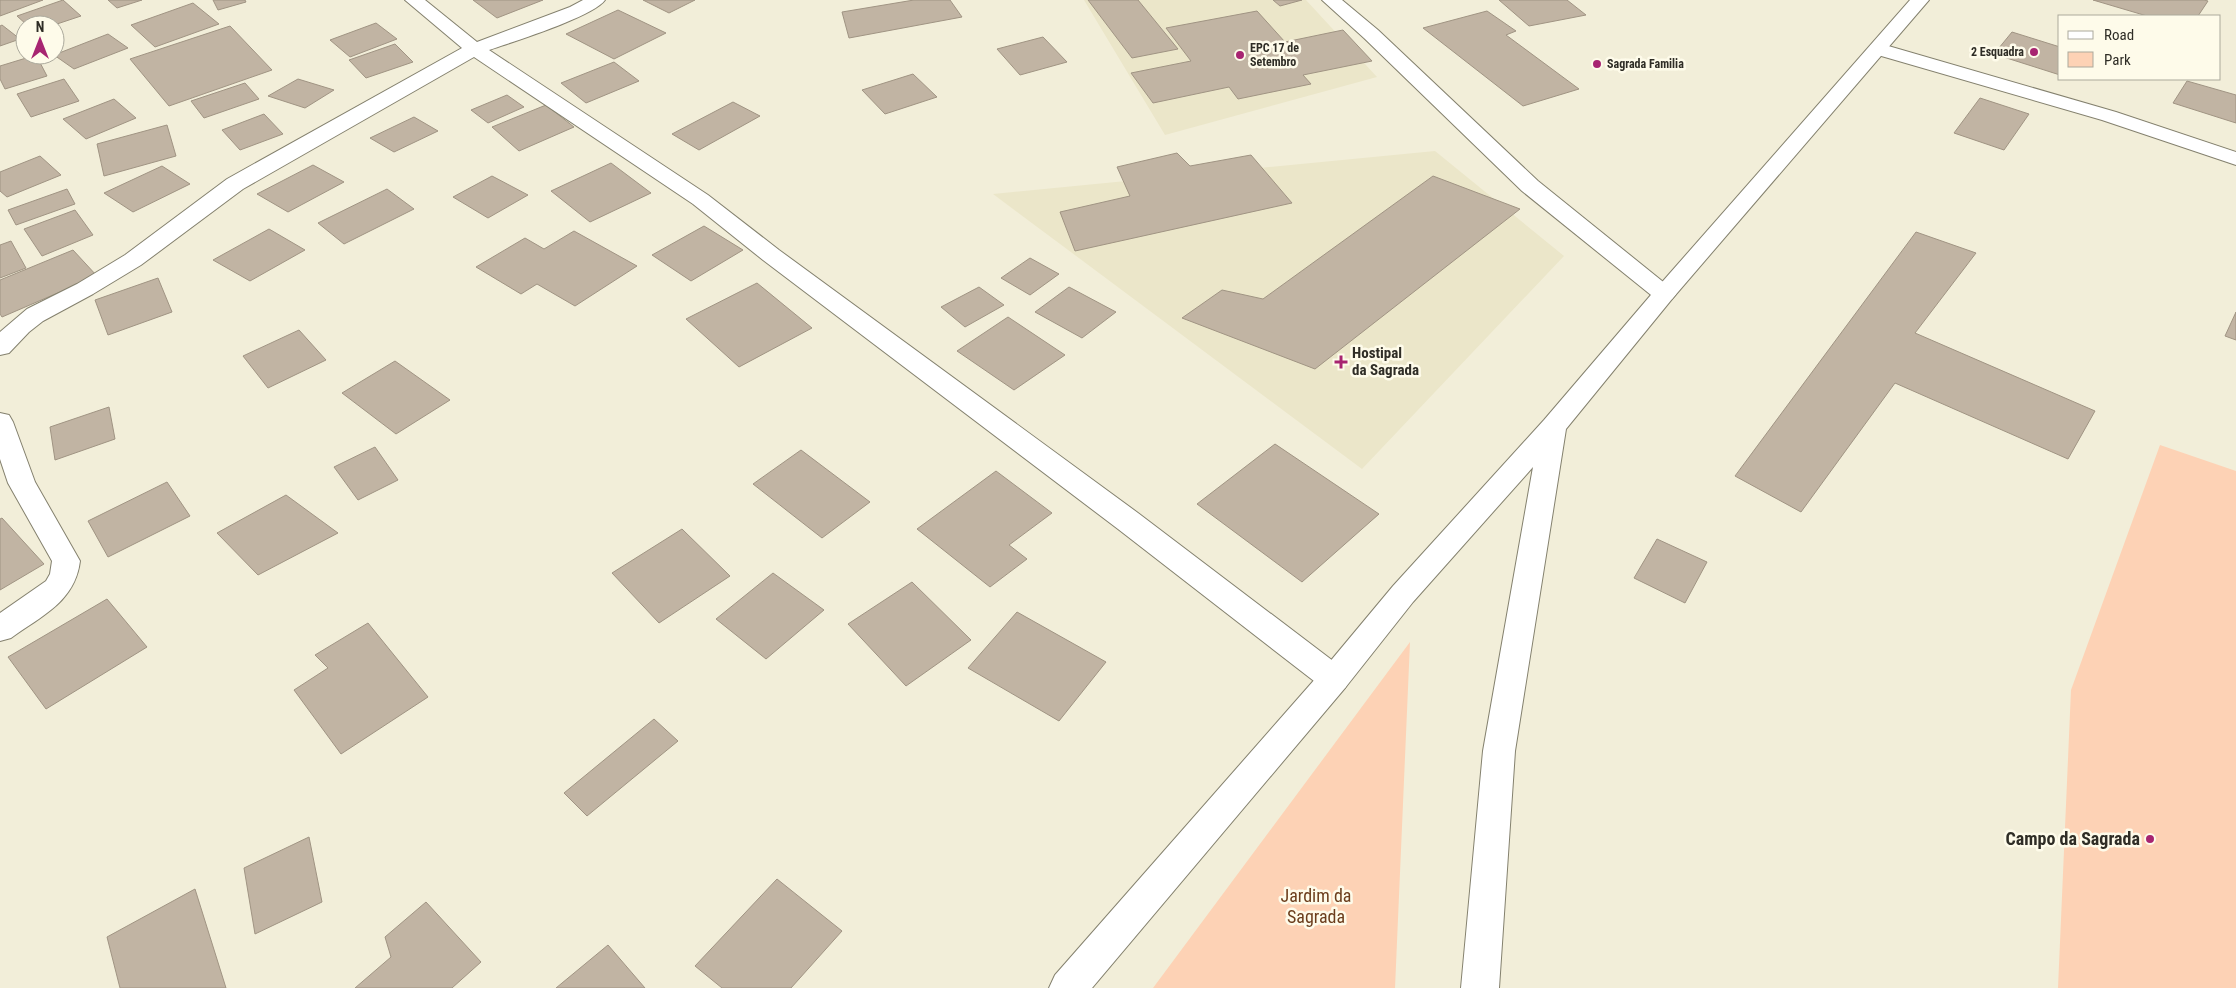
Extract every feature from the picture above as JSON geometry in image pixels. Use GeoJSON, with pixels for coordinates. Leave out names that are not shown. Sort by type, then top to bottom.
{"type":"FeatureCollection","features":[{"type":"Feature","properties":{"kind":"street"},"geometry":{"type":"LineString","coordinates":[[414,0],[475,49],[643,159],[733,222],[779,261],[1128,521],[1334,679]]}},
{"type":"Feature","properties":{"kind":"street"},"geometry":{"type":"LineString","coordinates":[[0,347],[20,326],[35,315],[85,289],[132,260],[235,184],[475,49],[576,11],[596,0]]}},
{"type":"Feature","properties":{"kind":"street"},"geometry":{"type":"LineString","coordinates":[[1331,0],[1371,34],[1530,186],[1664,294]]}},
{"type":"Feature","properties":{"kind":"street"},"geometry":{"type":"LineString","coordinates":[[1068,988],[1334,679],[1403,594],[1553,427],[1664,294],[1920,0]]}},
{"type":"Feature","properties":{"kind":"street"},"geometry":{"type":"LineString","coordinates":[[1878,49],[2109,116],[2236,159]]}},
{"type":"Feature","properties":{"kind":"street"},"geometry":{"type":"LineString","coordinates":[[0,422],[22,483],[66,562],[64,576],[56,589],[0,629]]}},
{"type":"Feature","properties":{"kind":"street"},"geometry":{"type":"LineString","coordinates":[[1480,988],[1499,751],[1553,427]]}},
{"type":"Feature","properties":{"kind":"shaded area"},"geometry":{"type":"Polygon","coordinates":[[[1084,0],[1306,0],[1377,77],[1165,135],[1084,0]]]}},
{"type":"Feature","properties":{"kind":"shaded area","name":"Hostipal da Sagrada"},"geometry":{"type":"Polygon","coordinates":[[[1435,151],[1564,256],[1362,469],[993,194],[1435,151]]]}},
{"type":"Feature","properties":{"kind":"green space","name":"Campo da Sagrada"},"geometry":{"type":"Polygon","coordinates":[[[2160,445],[2236,471],[2236,988],[2058,988],[2071,690],[2160,445]]]}},
{"type":"Feature","properties":{"kind":"green space","name":"Jardim da Sagrada"},"geometry":{"type":"Polygon","coordinates":[[[1410,642],[1395,988],[1153,988],[1410,642]]]}},
{"type":"Feature","properties":{"kind":"building"},"geometry":{"type":"Polygon","coordinates":[[[0,0],[43,0],[0,16],[0,0]]]}},
{"type":"Feature","properties":{"kind":"building"},"geometry":{"type":"Polygon","coordinates":[[[63,0],[81,16],[65,21],[65,15],[20,15],[63,0]]]}},
{"type":"Feature","properties":{"kind":"building"},"geometry":{"type":"Polygon","coordinates":[[[108,0],[142,0],[117,8],[108,0]]]}},
{"type":"Feature","properties":{"kind":"building"},"geometry":{"type":"Polygon","coordinates":[[[213,0],[245,0],[246,2],[218,10],[213,0]]]}},
{"type":"Feature","properties":{"kind":"building"},"geometry":{"type":"Polygon","coordinates":[[[473,0],[543,0],[497,18],[473,0]]]}},
{"type":"Feature","properties":{"kind":"building"},"geometry":{"type":"Polygon","coordinates":[[[643,0],[695,0],[669,13],[643,0]]]}},
{"type":"Feature","properties":{"kind":"building"},"geometry":{"type":"Polygon","coordinates":[[[914,0],[950,0],[962,17],[849,38],[842,12],[914,0]]]}},
{"type":"Feature","properties":{"kind":"building"},"geometry":{"type":"Polygon","coordinates":[[[1088,0],[1138,0],[1178,49],[1132,58],[1088,0]]]}},
{"type":"Feature","properties":{"kind":"building"},"geometry":{"type":"Polygon","coordinates":[[[1273,0],[1302,0],[1280,6],[1273,0]]]}},
{"type":"Feature","properties":{"kind":"building"},"geometry":{"type":"Polygon","coordinates":[[[1499,0],[1567,0],[1586,15],[1529,26],[1499,0]]]}},
{"type":"Feature","properties":{"kind":"building"},"geometry":{"type":"Polygon","coordinates":[[[2093,0],[2208,1],[2199,15],[2144,15],[2093,0]]]}},
{"type":"Feature","properties":{"kind":"building"},"geometry":{"type":"Polygon","coordinates":[[[193,3],[219,24],[155,47],[131,25],[193,3]]]}},
{"type":"Feature","properties":{"kind":"building"},"geometry":{"type":"Polygon","coordinates":[[[618,10],[666,33],[614,59],[566,34],[618,10]]]}},
{"type":"Feature","properties":{"kind":"building"},"geometry":{"type":"Polygon","coordinates":[[[1257,11],[1285,42],[1343,30],[1372,61],[1303,75],[1311,84],[1238,99],[1229,87],[1153,103],[1131,73],[1191,61],[1166,28],[1257,11]]]}},
{"type":"Feature","properties":{"kind":"building"},"geometry":{"type":"Polygon","coordinates":[[[1487,11],[1516,31],[1506,35],[1579,89],[1523,106],[1423,28],[1487,11]]]}},
{"type":"Feature","properties":{"kind":"building"},"geometry":{"type":"Polygon","coordinates":[[[376,23],[397,39],[350,57],[330,40],[376,23]]]}},
{"type":"Feature","properties":{"kind":"building"},"geometry":{"type":"Polygon","coordinates":[[[2,25],[15,35],[15,41],[0,46],[0,26],[2,25]]]}},
{"type":"Feature","properties":{"kind":"building"},"geometry":{"type":"Polygon","coordinates":[[[230,26],[272,70],[169,106],[130,59],[230,26]]]}},
{"type":"Feature","properties":{"kind":"building"},"geometry":{"type":"Polygon","coordinates":[[[2012,32],[2058,46],[2058,74],[1994,54],[2012,32]]]}},
{"type":"Feature","properties":{"kind":"building"},"geometry":{"type":"Polygon","coordinates":[[[108,34],[128,48],[74,69],[65,63],[65,51],[108,34]]]}},
{"type":"Feature","properties":{"kind":"building"},"geometry":{"type":"Polygon","coordinates":[[[1043,37],[1067,62],[1020,75],[997,49],[1043,37]]]}},
{"type":"Feature","properties":{"kind":"building"},"geometry":{"type":"Polygon","coordinates":[[[395,44],[413,62],[366,78],[349,60],[395,44]]]}},
{"type":"Feature","properties":{"kind":"building"},"geometry":{"type":"Polygon","coordinates":[[[15,61],[15,65],[41,65],[47,76],[5,89],[0,79],[0,66],[15,61]]]}},
{"type":"Feature","properties":{"kind":"building"},"geometry":{"type":"Polygon","coordinates":[[[614,62],[639,81],[586,103],[561,83],[614,62]]]}},
{"type":"Feature","properties":{"kind":"building"},"geometry":{"type":"Polygon","coordinates":[[[913,74],[937,97],[885,114],[862,90],[913,74]]]}},
{"type":"Feature","properties":{"kind":"building"},"geometry":{"type":"Polygon","coordinates":[[[64,79],[79,101],[31,117],[17,94],[64,79]]]}},
{"type":"Feature","properties":{"kind":"building"},"geometry":{"type":"Polygon","coordinates":[[[298,79],[334,90],[305,108],[268,96],[298,79]]]}},
{"type":"Feature","properties":{"kind":"building"},"geometry":{"type":"Polygon","coordinates":[[[2187,81],[2236,95],[2236,123],[2173,103],[2187,81]]]}},
{"type":"Feature","properties":{"kind":"building"},"geometry":{"type":"Polygon","coordinates":[[[245,83],[259,99],[204,118],[191,101],[245,83]]]}},
{"type":"Feature","properties":{"kind":"building"},"geometry":{"type":"Polygon","coordinates":[[[507,95],[524,107],[488,123],[471,110],[507,95]]]}},
{"type":"Feature","properties":{"kind":"building"},"geometry":{"type":"Polygon","coordinates":[[[1980,98],[2029,114],[2004,150],[1954,133],[1980,98]]]}},
{"type":"Feature","properties":{"kind":"building"},"geometry":{"type":"Polygon","coordinates":[[[114,99],[136,118],[86,139],[63,119],[114,99]]]}},
{"type":"Feature","properties":{"kind":"building"},"geometry":{"type":"Polygon","coordinates":[[[733,102],[760,116],[699,150],[672,134],[733,102]]]}},
{"type":"Feature","properties":{"kind":"building"},"geometry":{"type":"Polygon","coordinates":[[[546,105],[574,127],[519,151],[492,127],[546,105]]]}},
{"type":"Feature","properties":{"kind":"building"},"geometry":{"type":"Polygon","coordinates":[[[264,114],[283,134],[240,150],[222,130],[264,114]]]}},
{"type":"Feature","properties":{"kind":"building"},"geometry":{"type":"Polygon","coordinates":[[[414,117],[438,131],[394,152],[370,138],[414,117]]]}},
{"type":"Feature","properties":{"kind":"building"},"geometry":{"type":"Polygon","coordinates":[[[167,125],[176,156],[104,176],[97,144],[167,125]]]}},
{"type":"Feature","properties":{"kind":"building"},"geometry":{"type":"Polygon","coordinates":[[[1177,153],[1190,166],[1251,155],[1292,203],[1075,251],[1060,212],[1130,196],[1117,167],[1177,153]]]}},
{"type":"Feature","properties":{"kind":"building"},"geometry":{"type":"Polygon","coordinates":[[[40,156],[61,175],[7,197],[0,191],[0,172],[40,156]]]}},
{"type":"Feature","properties":{"kind":"building"},"geometry":{"type":"Polygon","coordinates":[[[611,163],[651,193],[590,222],[551,191],[611,163]]]}},
{"type":"Feature","properties":{"kind":"building"},"geometry":{"type":"Polygon","coordinates":[[[313,165],[344,182],[288,212],[257,194],[313,165]]]}},
{"type":"Feature","properties":{"kind":"building"},"geometry":{"type":"Polygon","coordinates":[[[162,166],[190,184],[133,212],[104,193],[162,166]]]}},
{"type":"Feature","properties":{"kind":"building"},"geometry":{"type":"Polygon","coordinates":[[[492,176],[528,195],[488,218],[453,197],[492,176]]]}},
{"type":"Feature","properties":{"kind":"building"},"geometry":{"type":"Polygon","coordinates":[[[1433,176],[1520,209],[1315,369],[1182,318],[1222,290],[1263,299],[1433,176]]]}},
{"type":"Feature","properties":{"kind":"building"},"geometry":{"type":"Polygon","coordinates":[[[67,189],[75,204],[16,225],[8,210],[67,189]]]}},
{"type":"Feature","properties":{"kind":"building"},"geometry":{"type":"Polygon","coordinates":[[[387,189],[414,209],[344,244],[318,223],[387,189]]]}},
{"type":"Feature","properties":{"kind":"building"},"geometry":{"type":"Polygon","coordinates":[[[75,210],[93,235],[42,256],[24,229],[75,210]]]}},
{"type":"Feature","properties":{"kind":"building"},"geometry":{"type":"Polygon","coordinates":[[[704,226],[743,250],[691,281],[652,255],[704,226]]]}},
{"type":"Feature","properties":{"kind":"building"},"geometry":{"type":"Polygon","coordinates":[[[269,229],[305,250],[250,281],[213,260],[269,229]]]}},
{"type":"Feature","properties":{"kind":"building"},"geometry":{"type":"Polygon","coordinates":[[[574,231],[637,266],[575,306],[537,284],[521,294],[476,267],[525,238],[544,249],[574,231]]]}},
{"type":"Feature","properties":{"kind":"building"},"geometry":{"type":"Polygon","coordinates":[[[1916,232],[1976,253],[1915,333],[2095,411],[2068,459],[1895,383],[1801,512],[1735,476],[1916,232]]]}},
{"type":"Feature","properties":{"kind":"building"},"geometry":{"type":"Polygon","coordinates":[[[11,241],[26,268],[0,278],[0,245],[11,241]]]}},
{"type":"Feature","properties":{"kind":"building"},"geometry":{"type":"Polygon","coordinates":[[[73,250],[97,276],[2,317],[0,314],[0,280],[73,250]]]}},
{"type":"Feature","properties":{"kind":"building"},"geometry":{"type":"Polygon","coordinates":[[[1030,258],[1059,274],[1030,295],[1001,278],[1030,258]]]}},
{"type":"Feature","properties":{"kind":"building"},"geometry":{"type":"Polygon","coordinates":[[[158,278],[172,312],[108,335],[95,300],[158,278]]]}},
{"type":"Feature","properties":{"kind":"building"},"geometry":{"type":"Polygon","coordinates":[[[757,283],[812,328],[739,367],[686,319],[757,283]]]}},
{"type":"Feature","properties":{"kind":"building"},"geometry":{"type":"Polygon","coordinates":[[[979,287],[1004,305],[965,327],[941,307],[979,287]]]}},
{"type":"Feature","properties":{"kind":"building"},"geometry":{"type":"Polygon","coordinates":[[[1069,287],[1116,312],[1082,338],[1035,312],[1069,287]]]}},
{"type":"Feature","properties":{"kind":"building"},"geometry":{"type":"Polygon","coordinates":[[[2236,312],[2236,340],[2225,336],[2236,312]]]}},
{"type":"Feature","properties":{"kind":"building"},"geometry":{"type":"Polygon","coordinates":[[[1008,317],[1065,355],[1014,390],[957,351],[1008,317]]]}},
{"type":"Feature","properties":{"kind":"building"},"geometry":{"type":"Polygon","coordinates":[[[299,330],[326,360],[268,388],[243,356],[299,330]]]}},
{"type":"Feature","properties":{"kind":"building"},"geometry":{"type":"Polygon","coordinates":[[[395,361],[450,400],[396,434],[342,393],[395,361]]]}},
{"type":"Feature","properties":{"kind":"building"},"geometry":{"type":"Polygon","coordinates":[[[109,407],[115,439],[55,460],[50,427],[109,407]]]}},
{"type":"Feature","properties":{"kind":"building"},"geometry":{"type":"Polygon","coordinates":[[[1275,444],[1379,514],[1302,582],[1197,504],[1275,444]]]}},
{"type":"Feature","properties":{"kind":"building"},"geometry":{"type":"Polygon","coordinates":[[[375,447],[398,480],[358,500],[334,467],[375,447]]]}},
{"type":"Feature","properties":{"kind":"building"},"geometry":{"type":"Polygon","coordinates":[[[801,450],[870,502],[822,538],[753,484],[801,450]]]}},
{"type":"Feature","properties":{"kind":"building"},"geometry":{"type":"Polygon","coordinates":[[[996,471],[1052,513],[1009,545],[1027,559],[990,587],[917,529],[996,471]]]}},
{"type":"Feature","properties":{"kind":"building"},"geometry":{"type":"Polygon","coordinates":[[[167,482],[190,516],[108,557],[88,521],[167,482]]]}},
{"type":"Feature","properties":{"kind":"building"},"geometry":{"type":"Polygon","coordinates":[[[286,495],[338,533],[258,575],[217,533],[286,495]]]}},
{"type":"Feature","properties":{"kind":"building"},"geometry":{"type":"Polygon","coordinates":[[[2,518],[44,564],[0,590],[0,519],[2,518]]]}},
{"type":"Feature","properties":{"kind":"building"},"geometry":{"type":"Polygon","coordinates":[[[682,529],[730,576],[659,623],[612,573],[682,529]]]}},
{"type":"Feature","properties":{"kind":"building"},"geometry":{"type":"Polygon","coordinates":[[[1657,539],[1707,562],[1685,603],[1634,578],[1657,539]]]}},
{"type":"Feature","properties":{"kind":"building"},"geometry":{"type":"Polygon","coordinates":[[[773,573],[824,610],[766,659],[716,619],[773,573]]]}},
{"type":"Feature","properties":{"kind":"building"},"geometry":{"type":"Polygon","coordinates":[[[912,582],[971,640],[906,686],[848,624],[912,582]]]}},
{"type":"Feature","properties":{"kind":"building"},"geometry":{"type":"Polygon","coordinates":[[[107,599],[147,647],[46,709],[8,657],[107,599]]]}},
{"type":"Feature","properties":{"kind":"building"},"geometry":{"type":"Polygon","coordinates":[[[1017,612],[1106,662],[1059,721],[968,668],[1017,612]]]}},
{"type":"Feature","properties":{"kind":"building"},"geometry":{"type":"Polygon","coordinates":[[[368,623],[428,697],[341,754],[294,690],[328,668],[315,655],[368,623]]]}},
{"type":"Feature","properties":{"kind":"building"},"geometry":{"type":"Polygon","coordinates":[[[654,719],[678,741],[587,816],[564,793],[654,719]]]}},
{"type":"Feature","properties":{"kind":"building"},"geometry":{"type":"Polygon","coordinates":[[[309,837],[322,902],[255,934],[244,868],[309,837]]]}},
{"type":"Feature","properties":{"kind":"building"},"geometry":{"type":"Polygon","coordinates":[[[777,879],[842,931],[791,988],[722,988],[695,966],[777,879]]]}},
{"type":"Feature","properties":{"kind":"building"},"geometry":{"type":"Polygon","coordinates":[[[195,889],[226,988],[120,988],[107,937],[195,889]]]}},
{"type":"Feature","properties":{"kind":"building"},"geometry":{"type":"Polygon","coordinates":[[[426,902],[481,962],[452,988],[355,988],[391,957],[385,937],[426,902]]]}},
{"type":"Feature","properties":{"kind":"building"},"geometry":{"type":"Polygon","coordinates":[[[608,945],[645,988],[556,988],[608,945]]]}},
{"type":"Feature","properties":{"kind":"place","name":"2 Esquadra"},"geometry":{"type":"Point","coordinates":[2034,52]}},
{"type":"Feature","properties":{"kind":"place","name":"EPC 17 de Setembro"},"geometry":{"type":"Point","coordinates":[1240,55]}},
{"type":"Feature","properties":{"kind":"place","name":"Sagrada Familia"},"geometry":{"type":"Point","coordinates":[1597,64]}},
{"type":"Feature","properties":{"kind":"place","name":"Hostipal da Sagrada"},"geometry":{"type":"Point","coordinates":[1341,362]}},
{"type":"Feature","properties":{"kind":"place","name":"Campo da Sagrada"},"geometry":{"type":"Point","coordinates":[2150,839]}}]}
